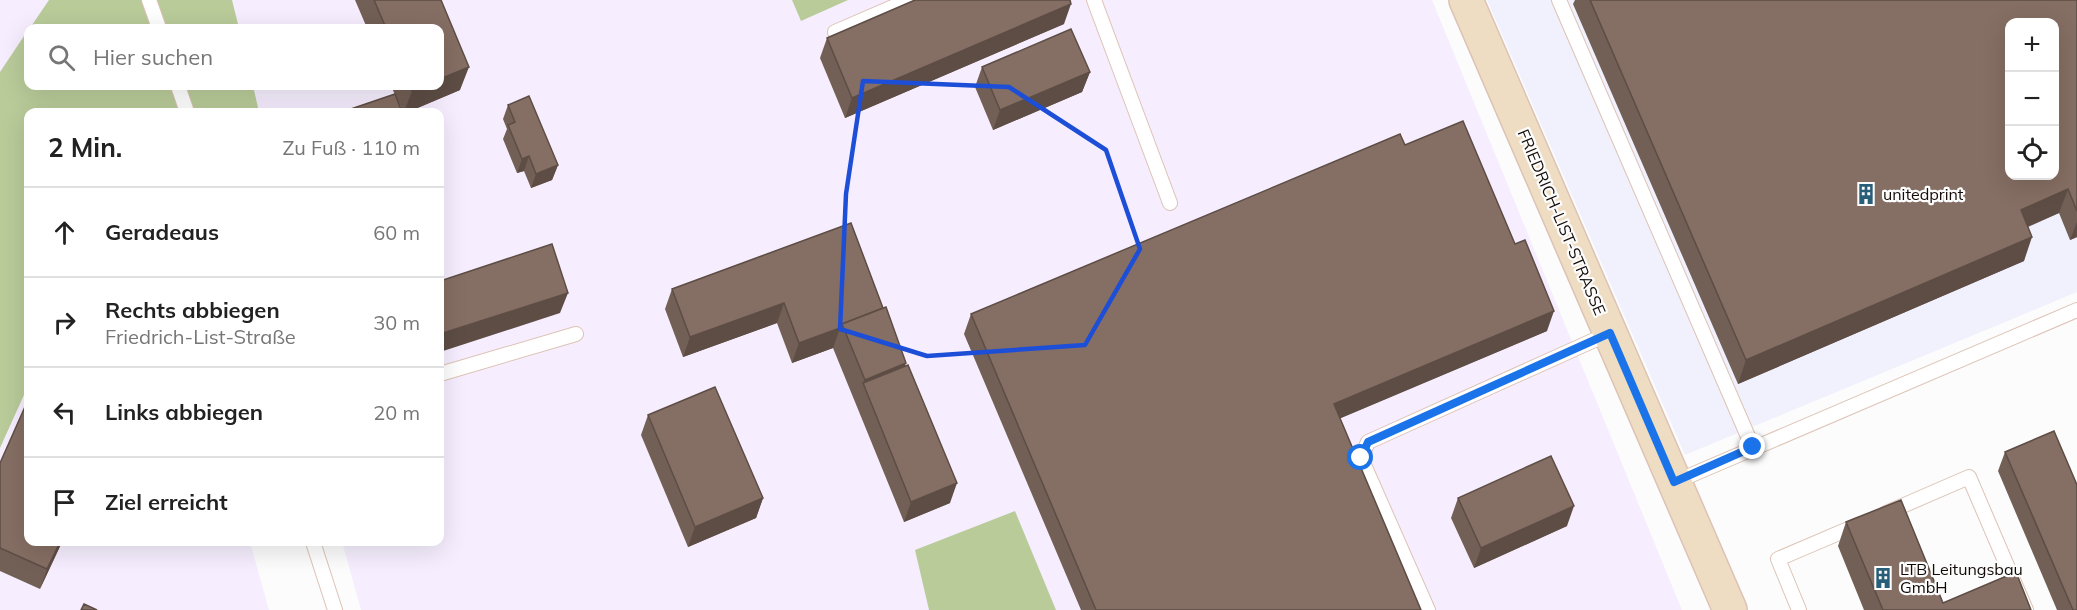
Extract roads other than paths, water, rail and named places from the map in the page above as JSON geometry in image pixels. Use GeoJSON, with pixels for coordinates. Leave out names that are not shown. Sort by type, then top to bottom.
{"type":"FeatureCollection","features":[{"type":"Feature","properties":{"kind":"street","name":"FRIEDRICH-LIST-STRASSE"},"geometry":{"type":"LineString","coordinates":[[1466,0],[1730,610]]}},
{"type":"Feature","properties":{"kind":"lane"},"geometry":{"type":"LineString","coordinates":[[149,0],[158,24]]}},
{"type":"Feature","properties":{"kind":"lane"},"geometry":{"type":"LineString","coordinates":[[835,32],[909,0]]}},
{"type":"Feature","properties":{"kind":"lane"},"geometry":{"type":"LineString","coordinates":[[1094,0],[1170,203]]}},
{"type":"Feature","properties":{"kind":"lane"},"geometry":{"type":"LineString","coordinates":[[1559,0],[1753,447]]}},
{"type":"Feature","properties":{"kind":"lane"},"geometry":{"type":"LineString","coordinates":[[179,90],[186,108]]}},
{"type":"Feature","properties":{"kind":"lane"},"geometry":{"type":"LineString","coordinates":[[1674,482],[2077,310]]}},
{"type":"Feature","properties":{"kind":"lane"},"geometry":{"type":"LineString","coordinates":[[1428,610],[1361,458],[1368,442],[1610,333]]}},
{"type":"Feature","properties":{"kind":"lane"},"geometry":{"type":"LineString","coordinates":[[444,373],[576,334]]}},
{"type":"Feature","properties":{"kind":"lane"},"geometry":{"type":"LineString","coordinates":[[1799,610],[1778,559],[1970,477],[2026,610]]}},
{"type":"Feature","properties":{"kind":"lane"},"geometry":{"type":"LineString","coordinates":[[314,546],[335,610]]}},
{"type":"Feature","properties":{"kind":"place","name":"unitedprint"},"geometry":{"type":"Point","coordinates":[1866,194]}},
{"type":"Feature","properties":{"kind":"place","name":"LTB Leitungsbau GmbH"},"geometry":{"type":"Point","coordinates":[1883,578]}}]}
